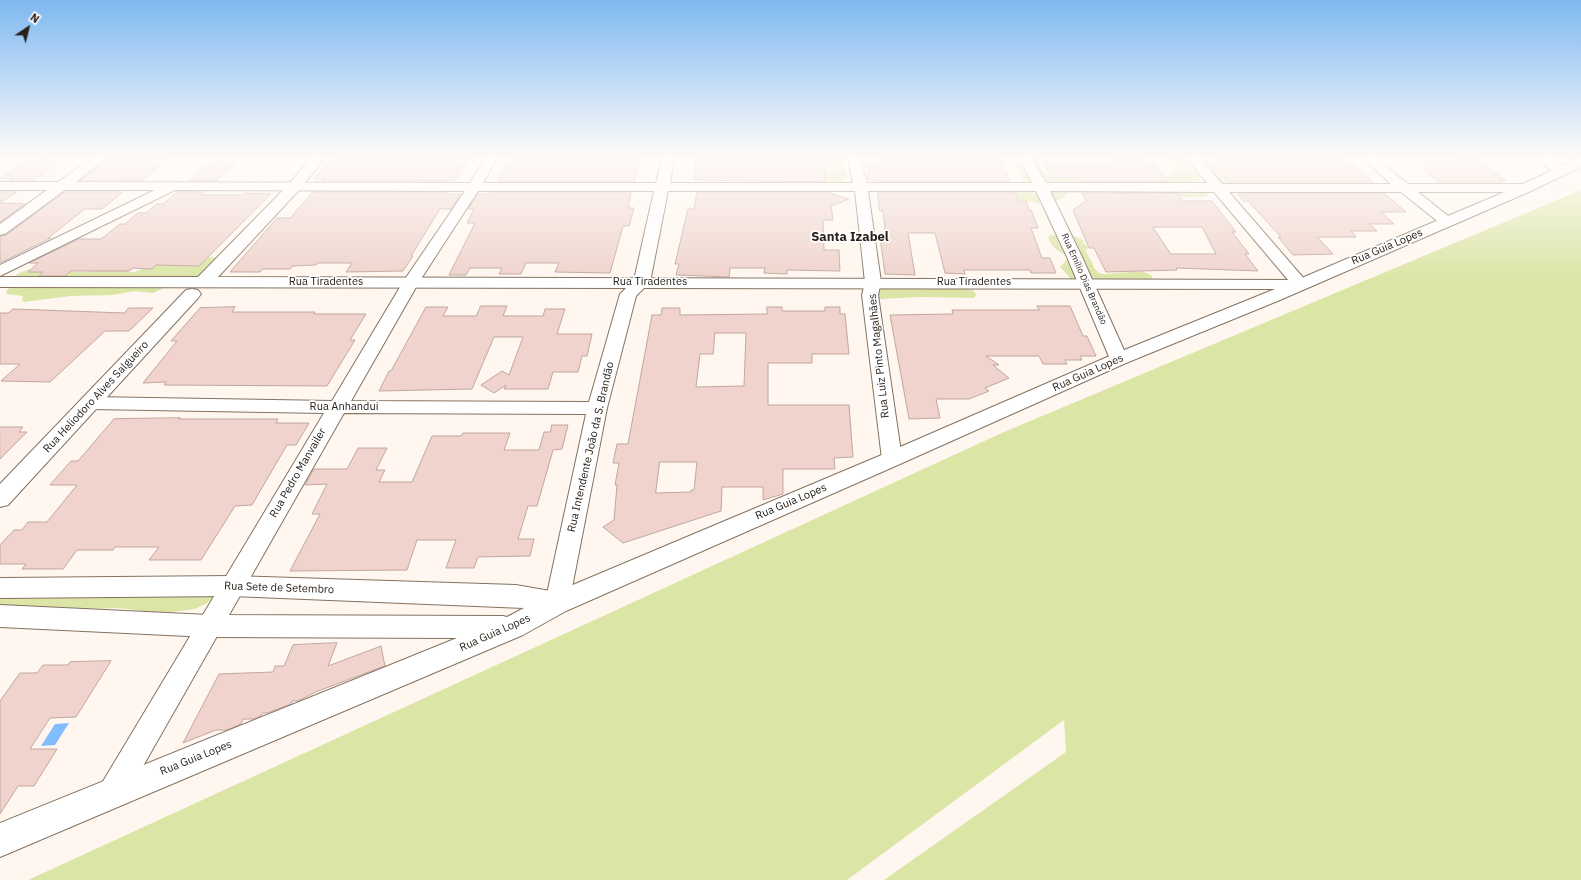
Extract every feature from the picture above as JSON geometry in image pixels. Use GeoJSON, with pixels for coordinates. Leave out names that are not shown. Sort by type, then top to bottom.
{"type":"FeatureCollection","features":[{"type":"Feature","properties":{"kind":"main road","name":"Rua Heliodoro Alves Salgueiro"},"geometry":{"type":"LineString","coordinates":[[0,499],[283,199]]}},
{"type":"Feature","properties":{"kind":"main road","name":"Rua Guia Lopes"},"geometry":{"type":"LineString","coordinates":[[0,840],[513,627],[557,603],[892,459],[1119,359],[1274,296],[1500,199]]}},
{"type":"Feature","properties":{"kind":"main road","name":"Rua Tiradentes"},"geometry":{"type":"LineString","coordinates":[[0,282],[197,289]]}},
{"type":"Feature","properties":{"kind":"main road","name":"Rua Tiradentes"},"geometry":{"type":"LineString","coordinates":[[0,295],[197,289],[1089,289],[1300,284]]}},
{"type":"Feature","properties":{"kind":"main road","name":"Rua Tiradentes"},"geometry":{"type":"LineString","coordinates":[[1089,289],[1274,296]]}},
{"type":"Feature","properties":{"kind":"main road","name":"Rua Sete de Setembro"},"geometry":{"type":"LineString","coordinates":[[0,588],[232,586],[516,596],[557,603]]}},
{"type":"Feature","properties":{"kind":"main road"},"geometry":{"type":"LineString","coordinates":[[0,616],[209,626],[513,627]]}},
{"type":"Feature","properties":{"kind":"street"},"geometry":{"type":"LineString","coordinates":[[0,232],[43,199]]}},
{"type":"Feature","properties":{"kind":"street"},"geometry":{"type":"LineString","coordinates":[[0,271],[147,199]]}},
{"type":"Feature","properties":{"kind":"street","name":"Rua Pedro Manvailer"},"geometry":{"type":"LineString","coordinates":[[112,793],[336,407],[407,288],[466,199]]}},
{"type":"Feature","properties":{"kind":"street","name":"Rua Intendente João da S. Brandão"},"geometry":{"type":"LineString","coordinates":[[557,603],[597,408],[635,288],[658,199]]}},
{"type":"Feature","properties":{"kind":"street","name":"Rua Luiz Pinto Magalhães"},"geometry":{"type":"LineString","coordinates":[[861,199],[892,459]]}},
{"type":"Feature","properties":{"kind":"street","name":"Rua Emilio Dias Brandão"},"geometry":{"type":"LineString","coordinates":[[1047,199],[1089,289],[1119,359]]}},
{"type":"Feature","properties":{"kind":"street"},"geometry":{"type":"LineString","coordinates":[[1227,199],[1300,284]]}},
{"type":"Feature","properties":{"kind":"street"},"geometry":{"type":"LineString","coordinates":[[1418,199],[1447,222]]}},
{"type":"Feature","properties":{"kind":"street","name":"Rua Anhandui"},"geometry":{"type":"LineString","coordinates":[[91,403],[336,407],[597,408]]}},
{"type":"Feature","properties":{"kind":"green space"},"geometry":{"type":"Polygon","coordinates":[[[1019,199],[1060,199],[1047,203],[1019,199]]]}},
{"type":"Feature","properties":{"kind":"green space"},"geometry":{"type":"Polygon","coordinates":[[[1559,199],[1581,199],[1581,880],[884,880],[1066,752],[1064,720],[847,880],[28,880],[1004,432],[1559,199]]]}},
{"type":"Feature","properties":{"kind":"green space"},"geometry":{"type":"Polygon","coordinates":[[[1050,235],[1072,235],[1085,241],[1082,242],[1089,248],[1085,250],[1094,268],[1099,273],[1144,272],[1151,275],[1154,281],[1071,279],[1060,267],[1067,257],[1051,244],[1048,237],[1050,235]]]}},
{"type":"Feature","properties":{"kind":"green space"},"geometry":{"type":"Polygon","coordinates":[[[209,257],[220,258],[200,276],[185,278],[153,293],[135,291],[112,295],[71,296],[24,302],[22,300],[23,296],[7,294],[6,291],[18,281],[16,275],[30,269],[37,269],[43,272],[87,272],[118,266],[129,272],[135,272],[149,266],[209,257]]]}},
{"type":"Feature","properties":{"kind":"green space"},"geometry":{"type":"Polygon","coordinates":[[[964,287],[974,291],[976,295],[974,298],[920,297],[881,299],[870,295],[870,288],[964,287]]]}},
{"type":"Feature","properties":{"kind":"green space"},"geometry":{"type":"Polygon","coordinates":[[[0,586],[214,596],[207,603],[195,609],[163,613],[117,608],[86,609],[58,607],[25,613],[0,609],[0,586]]]}},
{"type":"Feature","properties":{"kind":"water"},"geometry":{"type":"Polygon","coordinates":[[[69,723],[55,745],[41,746],[55,724],[69,723]]]}},
{"type":"Feature","properties":{"kind":"building"},"geometry":{"type":"Polygon","coordinates":[[[0,199],[6,199],[0,203],[0,199]]]}},
{"type":"Feature","properties":{"kind":"building"},"geometry":{"type":"Polygon","coordinates":[[[55,199],[114,199],[102,209],[85,209],[48,238],[51,238],[0,263],[0,236],[6,235],[55,199]]]}},
{"type":"Feature","properties":{"kind":"building"},"geometry":{"type":"Polygon","coordinates":[[[169,199],[266,199],[199,266],[156,265],[152,269],[133,268],[129,271],[71,271],[65,276],[39,276],[43,272],[28,272],[38,263],[29,263],[79,239],[101,239],[120,224],[125,224],[138,213],[146,213],[157,204],[163,204],[169,199]]]}},
{"type":"Feature","properties":{"kind":"building"},"geometry":{"type":"Polygon","coordinates":[[[307,199],[458,199],[451,209],[440,209],[403,271],[346,272],[352,263],[318,263],[316,265],[293,266],[290,269],[262,269],[260,272],[230,272],[277,218],[290,218],[307,199]]]}},
{"type":"Feature","properties":{"kind":"building"},"geometry":{"type":"Polygon","coordinates":[[[475,199],[630,199],[628,208],[634,208],[629,226],[623,226],[610,273],[555,272],[559,263],[526,263],[521,274],[499,274],[502,268],[470,268],[466,275],[449,275],[475,223],[467,223],[474,209],[468,209],[475,199]]]}},
{"type":"Feature","properties":{"kind":"building"},"geometry":{"type":"Polygon","coordinates":[[[696,199],[849,199],[831,206],[833,220],[823,220],[824,250],[839,250],[840,271],[787,270],[787,274],[764,273],[765,268],[730,268],[729,277],[676,275],[679,264],[675,264],[688,209],[694,209],[696,199]]]}},
{"type":"Feature","properties":{"kind":"building"},"geometry":{"type":"Polygon","coordinates":[[[879,199],[1018,199],[1019,201],[1026,201],[1038,228],[1031,228],[1042,258],[1050,258],[1056,273],[1031,273],[1030,270],[964,270],[965,274],[945,273],[935,233],[908,233],[915,275],[885,274],[880,237],[886,237],[883,211],[880,211],[879,199]]]}},
{"type":"Feature","properties":{"kind":"building"},"geometry":{"type":"Polygon","coordinates":[[[1085,199],[1182,199],[1183,201],[1212,201],[1236,232],[1232,232],[1249,254],[1245,254],[1258,271],[1176,268],[1177,270],[1106,272],[1094,248],[1089,248],[1073,210],[1086,201],[1085,199]],[[1153,227],[1171,254],[1216,254],[1202,227],[1153,227]]]}},
{"type":"Feature","properties":{"kind":"building"},"geometry":{"type":"Polygon","coordinates":[[[1242,199],[1391,199],[1406,212],[1381,212],[1394,224],[1369,224],[1377,231],[1351,231],[1356,237],[1317,237],[1333,254],[1293,255],[1278,237],[1281,237],[1248,201],[1244,201],[1242,199]]]}},
{"type":"Feature","properties":{"kind":"building"},"geometry":{"type":"Polygon","coordinates":[[[0,203],[25,204],[0,222],[0,203]]]}},
{"type":"Feature","properties":{"kind":"building"},"geometry":{"type":"Polygon","coordinates":[[[481,306],[507,306],[503,316],[543,316],[545,309],[565,309],[557,334],[592,334],[587,356],[582,356],[578,372],[553,372],[548,389],[504,389],[506,385],[494,393],[481,385],[502,371],[509,375],[523,337],[494,337],[472,389],[379,391],[426,307],[448,307],[443,316],[476,316],[481,306]]]}},
{"type":"Feature","properties":{"kind":"building"},"geometry":{"type":"Polygon","coordinates":[[[1037,306],[1070,306],[1083,336],[1087,336],[1096,356],[1080,356],[1082,360],[1065,360],[1067,364],[1043,364],[1039,356],[986,356],[999,365],[993,365],[1009,378],[985,388],[989,391],[969,399],[936,399],[940,418],[909,419],[890,315],[953,314],[952,310],[1039,310],[1037,306]]]}},
{"type":"Feature","properties":{"kind":"building"},"geometry":{"type":"Polygon","coordinates":[[[235,307],[232,312],[315,312],[314,314],[366,314],[350,340],[355,340],[327,386],[164,385],[166,382],[143,383],[177,341],[171,341],[200,308],[235,307]]]}},
{"type":"Feature","properties":{"kind":"building"},"geometry":{"type":"Polygon","coordinates":[[[767,307],[782,307],[782,311],[825,311],[825,307],[840,307],[840,314],[845,314],[849,354],[812,354],[812,363],[768,363],[768,405],[849,405],[853,457],[834,458],[835,469],[783,469],[783,494],[763,500],[763,487],[722,487],[721,511],[623,543],[603,527],[614,520],[617,485],[615,485],[619,463],[613,463],[617,444],[628,444],[652,315],[661,315],[662,308],[680,308],[680,315],[767,314],[767,307]],[[715,333],[713,354],[700,354],[696,387],[744,386],[746,333],[715,333]],[[660,462],[656,493],[691,492],[691,490],[694,490],[697,462],[660,462]]]}},
{"type":"Feature","properties":{"kind":"building"},"geometry":{"type":"Polygon","coordinates":[[[129,308],[153,308],[129,331],[105,331],[50,382],[1,381],[20,364],[0,364],[0,313],[8,313],[13,309],[124,313],[129,308]]]}},
{"type":"Feature","properties":{"kind":"building"},"geometry":{"type":"Polygon","coordinates":[[[180,418],[179,419],[278,419],[276,423],[309,423],[296,445],[287,445],[252,505],[235,506],[201,560],[149,560],[159,547],[115,547],[113,550],[77,550],[63,569],[22,569],[26,564],[0,564],[0,545],[14,530],[22,530],[28,522],[47,522],[77,485],[50,485],[71,461],[78,461],[114,419],[180,418]]]}},
{"type":"Feature","properties":{"kind":"building"},"geometry":{"type":"Polygon","coordinates":[[[552,425],[568,425],[562,449],[553,450],[537,506],[528,506],[518,539],[534,539],[530,556],[478,557],[474,568],[446,568],[456,540],[417,540],[407,570],[290,571],[320,514],[312,514],[327,484],[305,485],[314,469],[347,469],[358,448],[387,448],[376,470],[385,470],[379,482],[412,482],[432,436],[461,436],[463,433],[510,433],[504,450],[539,450],[544,432],[550,432],[552,425]]]}},
{"type":"Feature","properties":{"kind":"building"},"geometry":{"type":"Polygon","coordinates":[[[0,427],[23,427],[19,432],[27,432],[0,459],[0,427]]]}},
{"type":"Feature","properties":{"kind":"building"},"geometry":{"type":"Polygon","coordinates":[[[337,643],[328,666],[381,646],[385,666],[318,691],[298,701],[292,701],[291,704],[267,713],[263,713],[254,719],[243,719],[241,724],[227,730],[216,730],[183,743],[219,674],[273,672],[275,666],[284,666],[293,645],[337,643]]]}},
{"type":"Feature","properties":{"kind":"building"},"geometry":{"type":"Polygon","coordinates":[[[111,661],[76,717],[50,718],[30,749],[57,749],[34,786],[18,786],[0,814],[0,701],[20,673],[37,673],[43,665],[68,665],[70,662],[111,661]]]}},
{"type":"Feature","properties":{"kind":"district","name":"Santa Izabel"},"geometry":{"type":"Point","coordinates":[850,237]}}]}
